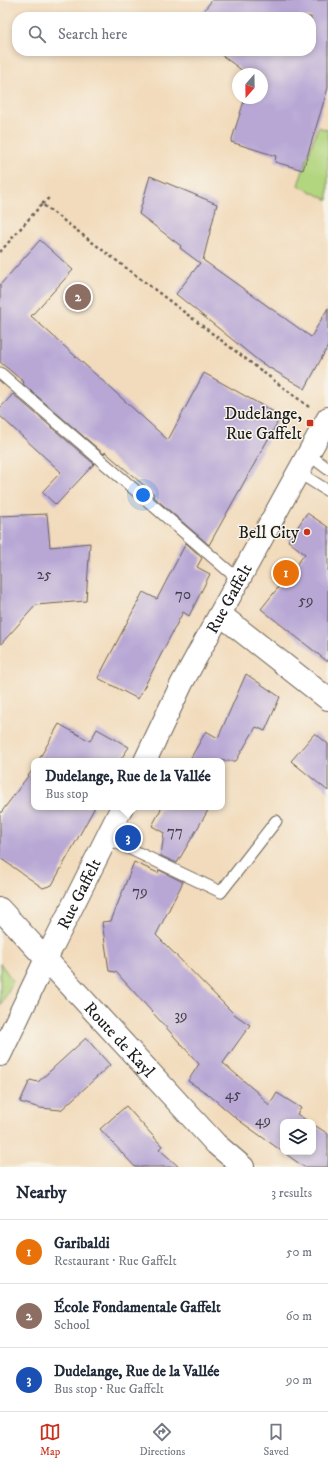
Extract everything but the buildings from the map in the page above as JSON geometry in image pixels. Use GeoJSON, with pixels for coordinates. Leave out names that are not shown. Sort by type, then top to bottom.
{"type":"FeatureCollection","features":[{"type":"Feature","properties":{"kind":"main road","name":"Rue Gaffelt"},"geometry":{"type":"LineString","coordinates":[[146,758],[182,683],[221,615],[327,419]]}},
{"type":"Feature","properties":{"kind":"main road"},"geometry":{"type":"LineString","coordinates":[[221,615],[328,699]]}},
{"type":"Feature","properties":{"kind":"main road","name":"Rue Gaffelt"},"geometry":{"type":"LineString","coordinates":[[0,1055],[121,810]]}},
{"type":"Feature","properties":{"kind":"main road","name":"Route de Kayl"},"geometry":{"type":"LineString","coordinates":[[0,909],[216,1144],[243,1167]]}},
{"type":"Feature","properties":{"kind":"lane"},"geometry":{"type":"LineString","coordinates":[[0,373],[239,580]]}},
{"type":"Feature","properties":{"kind":"lane"},"geometry":{"type":"LineString","coordinates":[[303,463],[328,469]]}},
{"type":"Feature","properties":{"kind":"lane"},"geometry":{"type":"LineString","coordinates":[[303,463],[328,492]]}},
{"type":"Feature","properties":{"kind":"lane"},"geometry":{"type":"LineString","coordinates":[[107,838],[221,892],[276,821]]}},
{"type":"Feature","properties":{"kind":"path"},"geometry":{"type":"LineString","coordinates":[[0,252],[42,204],[50,197]]}},
{"type":"Feature","properties":{"kind":"path"},"geometry":{"type":"LineString","coordinates":[[42,204],[327,419]]}},
{"type":"Feature","properties":{"kind":"green space"},"geometry":{"type":"Polygon","coordinates":[[[318,127],[328,130],[328,200],[298,185],[318,127]]]}},
{"type":"Feature","properties":{"kind":"green space"},"geometry":{"type":"Polygon","coordinates":[[[0,963],[13,981],[0,1007],[0,963]]]}},
{"type":"Feature","properties":{"kind":"place","name":"École Fondamentale Gaffelt"},"geometry":{"type":"Point","coordinates":[78,297]}},
{"type":"Feature","properties":{"kind":"place","name":"Dudelange, Rue Gaffelt"},"geometry":{"type":"Point","coordinates":[310,423]}},
{"type":"Feature","properties":{"kind":"place","name":"Bell City"},"geometry":{"type":"Point","coordinates":[307,532]}},
{"type":"Feature","properties":{"kind":"place","name":"Garibaldi"},"geometry":{"type":"Point","coordinates":[286,573]}},
{"type":"Feature","properties":{"kind":"place","name":"Dudelange, Rue de la Vallée"},"geometry":{"type":"Point","coordinates":[128,838]}}]}
